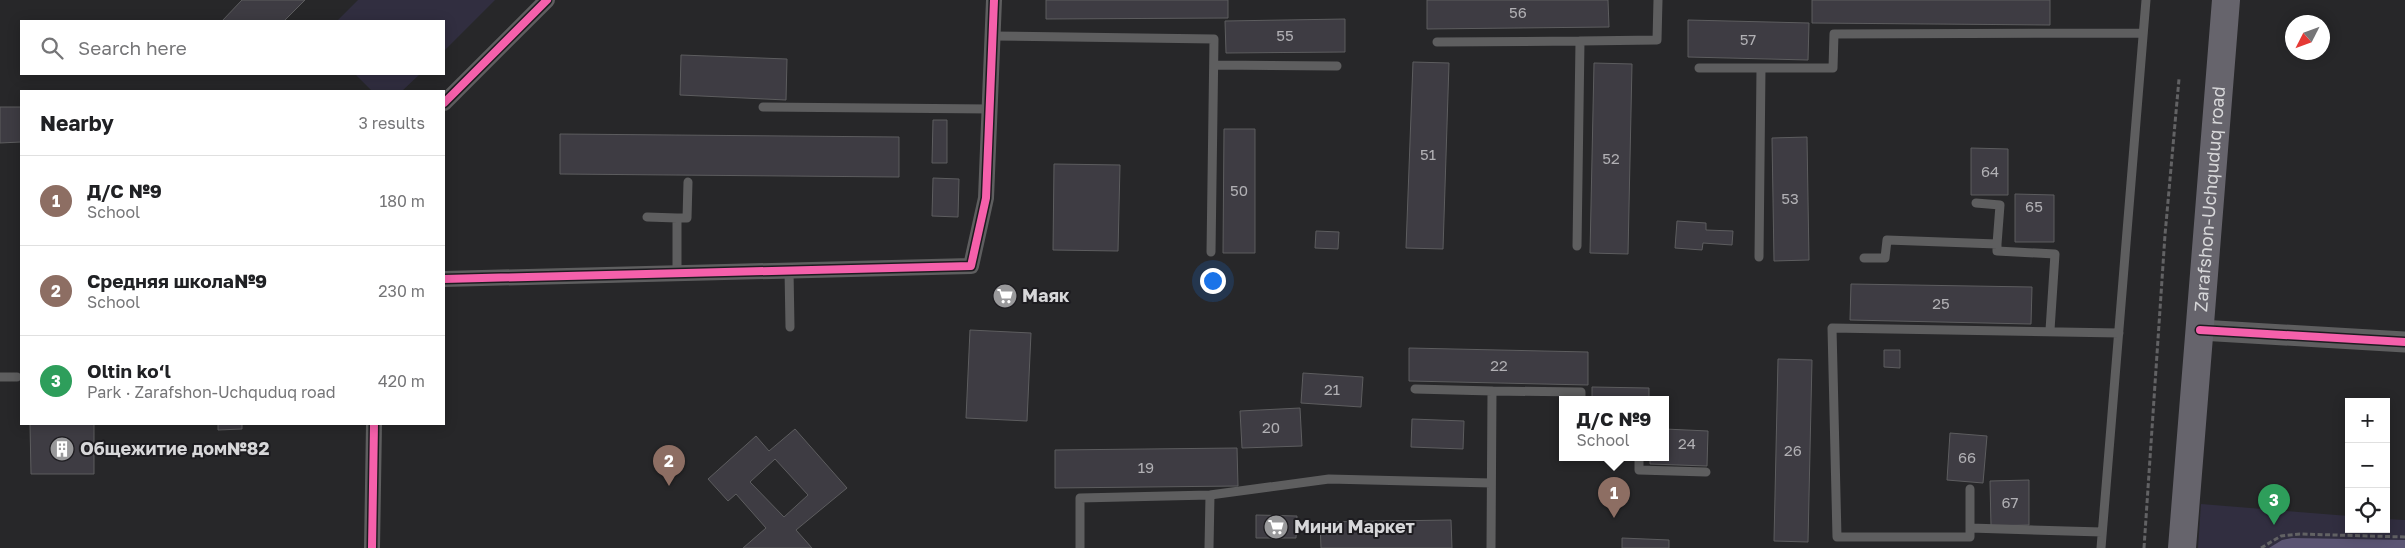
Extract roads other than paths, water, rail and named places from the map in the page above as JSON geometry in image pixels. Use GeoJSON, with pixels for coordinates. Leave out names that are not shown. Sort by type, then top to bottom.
{"type":"FeatureCollection","features":[{"type":"Feature","properties":{"kind":"highway","name":"Zarafshon-Uchquduq road"},"geometry":{"type":"LineString","coordinates":[[2182,548],[2226,0]]}},
{"type":"Feature","properties":{"kind":"street"},"geometry":{"type":"LineString","coordinates":[[445,102],[547,0]]}},
{"type":"Feature","properties":{"kind":"street"},"geometry":{"type":"LineString","coordinates":[[445,279],[972,266],[986,198],[994,0]]}},
{"type":"Feature","properties":{"kind":"street"},"geometry":{"type":"LineString","coordinates":[[2200,330],[2405,342]]}},
{"type":"Feature","properties":{"kind":"street"},"geometry":{"type":"LineString","coordinates":[[372,548],[374,425]]}},
{"type":"Feature","properties":{"kind":"lane"},"geometry":{"type":"LineString","coordinates":[[1437,42],[1657,40],[1658,0]]}},
{"type":"Feature","properties":{"kind":"lane"},"geometry":{"type":"LineString","coordinates":[[2101,548],[2146,0]]}},
{"type":"Feature","properties":{"kind":"lane"},"geometry":{"type":"LineString","coordinates":[[1699,68],[1833,68],[1834,34],[2143,33]]}},
{"type":"Feature","properties":{"kind":"lane"},"geometry":{"type":"LineString","coordinates":[[993,36],[1214,39],[1212,252]]}},
{"type":"Feature","properties":{"kind":"lane"},"geometry":{"type":"LineString","coordinates":[[1577,246],[1580,41]]}},
{"type":"Feature","properties":{"kind":"lane"},"geometry":{"type":"LineString","coordinates":[[1214,64],[1337,66]]}},
{"type":"Feature","properties":{"kind":"lane"},"geometry":{"type":"LineString","coordinates":[[1759,257],[1761,68]]}},
{"type":"Feature","properties":{"kind":"lane"},"geometry":{"type":"LineString","coordinates":[[763,107],[990,109]]}},
{"type":"Feature","properties":{"kind":"lane"},"geometry":{"type":"LineString","coordinates":[[647,217],[687,218],[688,182]]}},
{"type":"Feature","properties":{"kind":"lane"},"geometry":{"type":"LineString","coordinates":[[1976,203],[2000,205],[1997,251],[2055,254],[2050,330]]}},
{"type":"Feature","properties":{"kind":"lane"},"geometry":{"type":"LineString","coordinates":[[677,218],[677,273]]}},
{"type":"Feature","properties":{"kind":"lane"},"geometry":{"type":"LineString","coordinates":[[1864,258],[1886,258],[1887,240],[1997,244]]}},
{"type":"Feature","properties":{"kind":"lane"},"geometry":{"type":"LineString","coordinates":[[789,270],[790,327]]}},
{"type":"Feature","properties":{"kind":"lane"},"geometry":{"type":"LineString","coordinates":[[1970,489],[1970,537],[1837,537],[1832,328],[2050,330],[2118,333]]}},
{"type":"Feature","properties":{"kind":"lane"},"geometry":{"type":"LineString","coordinates":[[0,377],[17,377]]}},
{"type":"Feature","properties":{"kind":"lane"},"geometry":{"type":"LineString","coordinates":[[1415,389],[1581,392],[1580,396]]}},
{"type":"Feature","properties":{"kind":"lane"},"geometry":{"type":"LineString","coordinates":[[1490,548],[1492,391]]}},
{"type":"Feature","properties":{"kind":"lane"},"geometry":{"type":"LineString","coordinates":[[1639,461],[1638,470],[1706,472]]}},
{"type":"Feature","properties":{"kind":"lane"},"geometry":{"type":"LineString","coordinates":[[1080,548],[1080,498],[1210,494],[1329,479],[1491,483]]}},
{"type":"Feature","properties":{"kind":"lane"},"geometry":{"type":"LineString","coordinates":[[1209,548],[1210,494]]}},
{"type":"Feature","properties":{"kind":"lane"},"geometry":{"type":"LineString","coordinates":[[1970,528],[2102,532]]}},
{"type":"Feature","properties":{"kind":"place","name":"Маяк"},"geometry":{"type":"Point","coordinates":[1005,296]}},
{"type":"Feature","properties":{"kind":"place","name":"Общежитие дом№82"},"geometry":{"type":"Point","coordinates":[62,449]}},
{"type":"Feature","properties":{"kind":"place","name":"Средняя школа№9"},"geometry":{"type":"Point","coordinates":[669,486]}},
{"type":"Feature","properties":{"kind":"place","name":"Д/С №9"},"geometry":{"type":"Point","coordinates":[1614,518]}},
{"type":"Feature","properties":{"kind":"place","name":"Oltin ko‘l"},"geometry":{"type":"Point","coordinates":[2274,525]}},
{"type":"Feature","properties":{"kind":"place","name":"Мини Маркет"},"geometry":{"type":"Point","coordinates":[1276,527]}}]}
